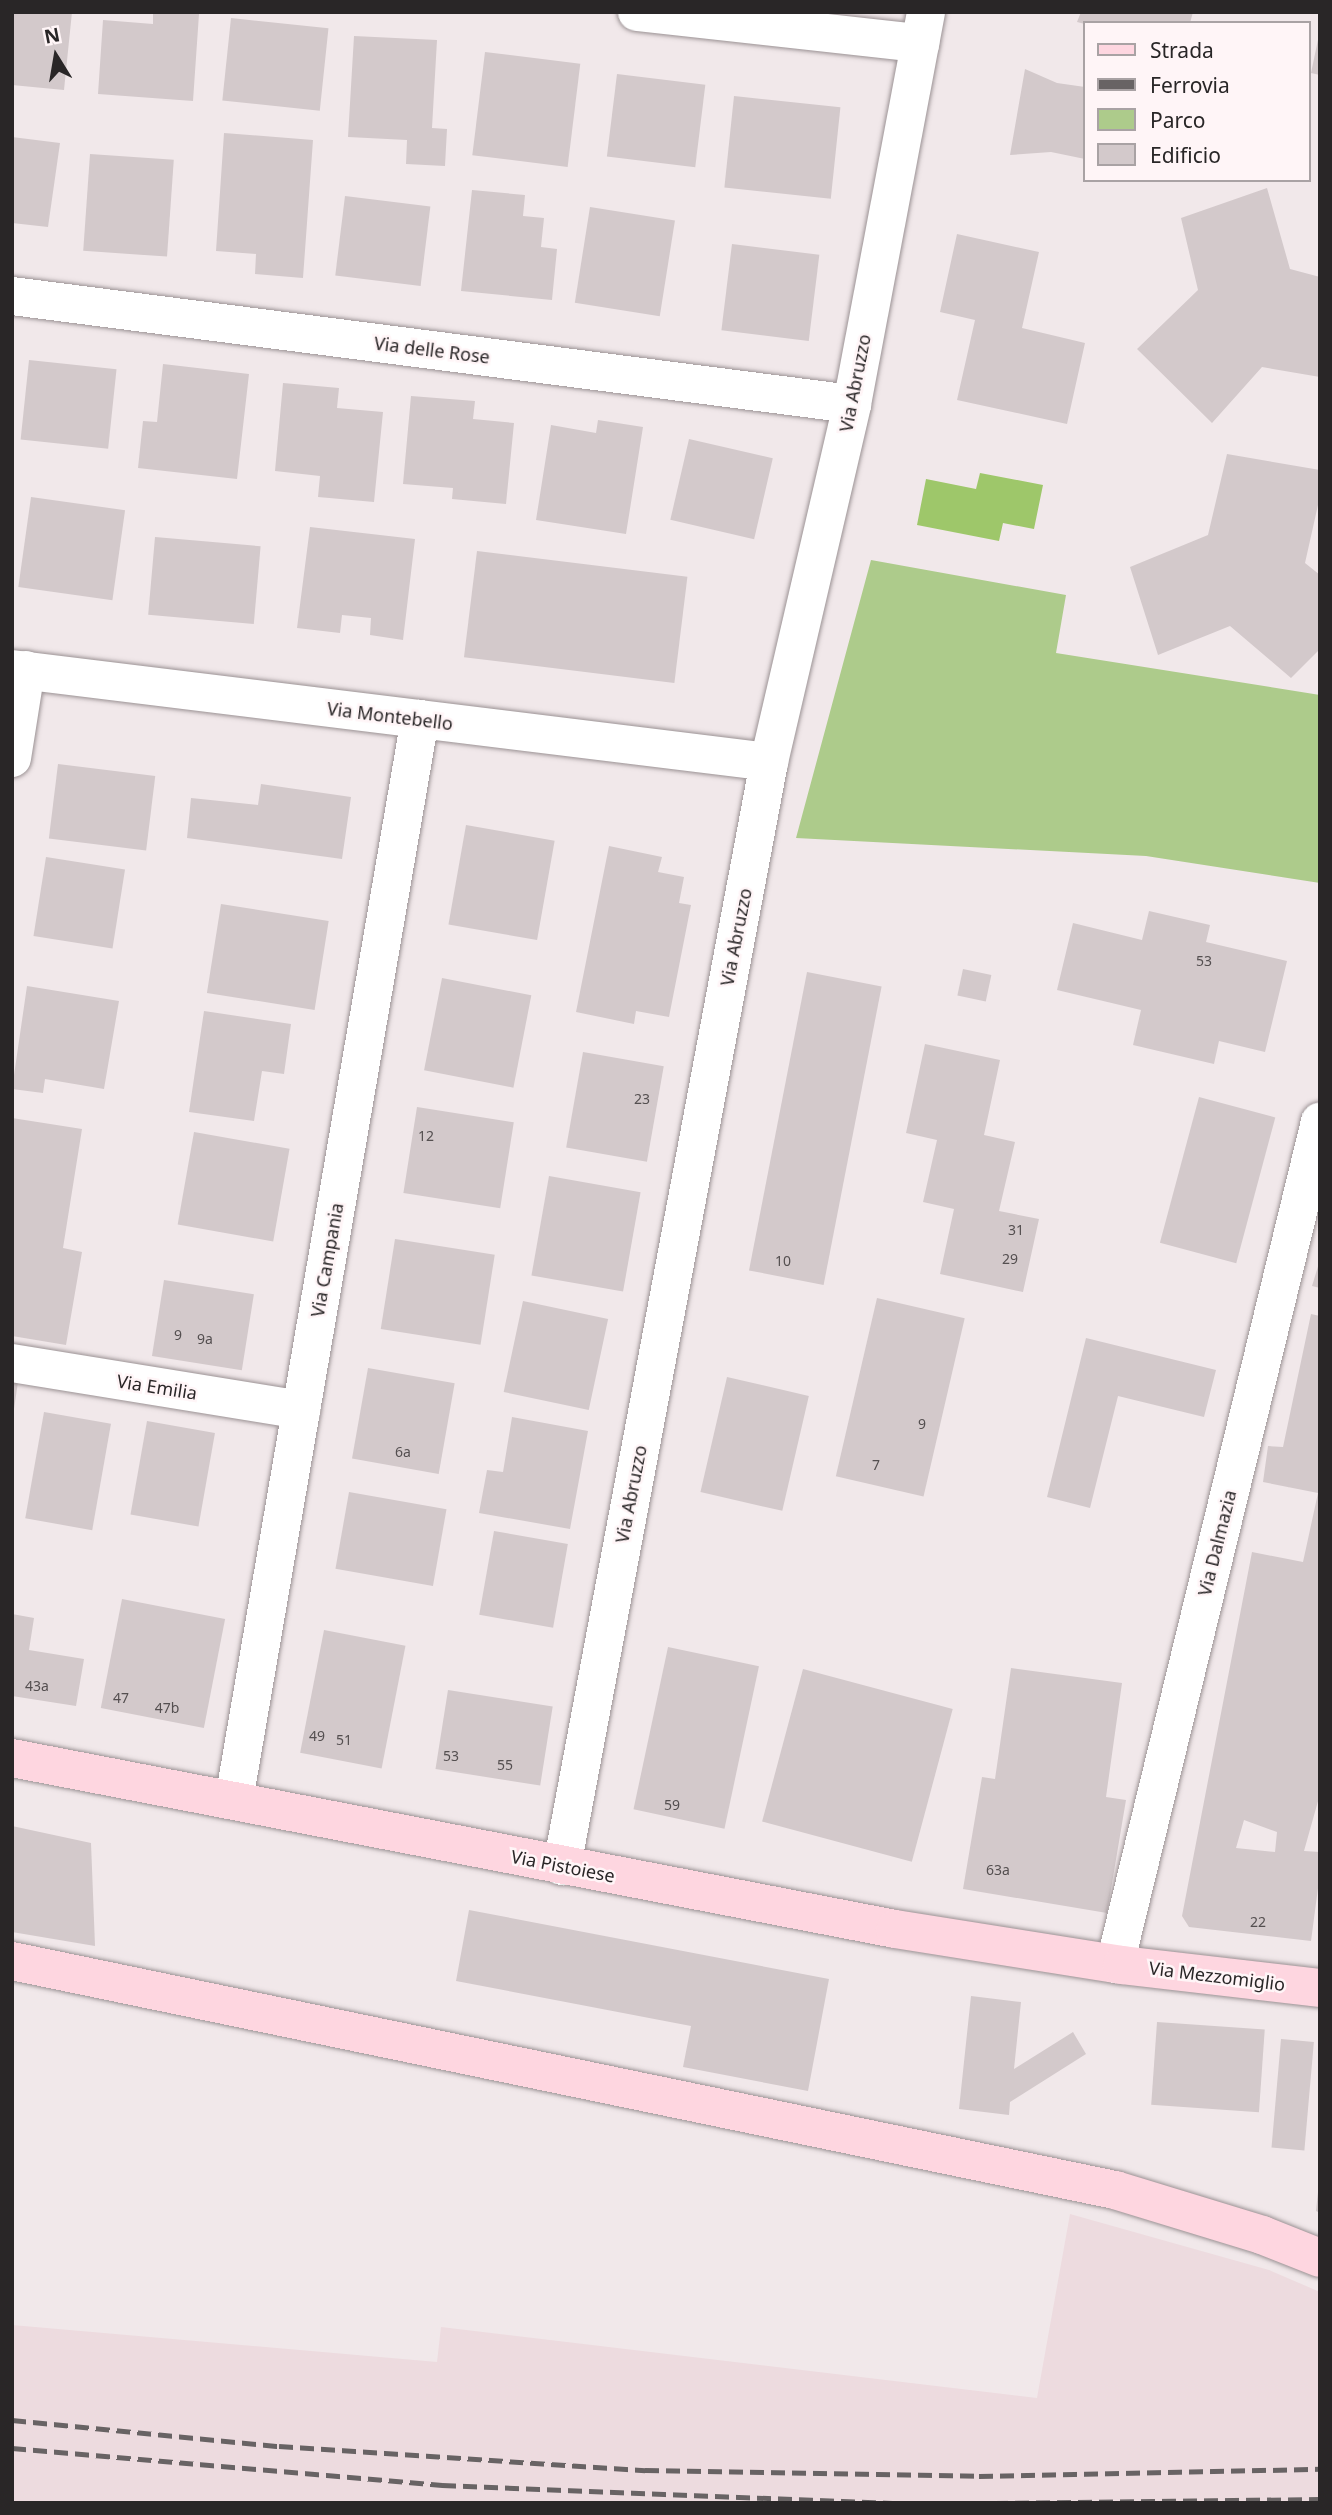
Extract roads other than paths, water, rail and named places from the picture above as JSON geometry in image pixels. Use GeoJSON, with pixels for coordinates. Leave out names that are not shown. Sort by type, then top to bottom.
{"type":"FeatureCollection","features":[{"type":"Feature","properties":{"kind":"main road","name":"Via Pistoiese"},"geometry":{"type":"LineString","coordinates":[[12,1758],[895,1929],[1115,1964]]}},
{"type":"Feature","properties":{"kind":"main road"},"geometry":{"type":"LineString","coordinates":[[12,1961],[1115,2190],[1262,2235],[1320,2258]]}},
{"type":"Feature","properties":{"kind":"main road","name":"Via Mezzomiglio"},"geometry":{"type":"LineString","coordinates":[[1115,1964],[1320,1988]]}},
{"type":"Feature","properties":{"kind":"street"},"geometry":{"type":"LineString","coordinates":[[637,12],[923,28]]}},
{"type":"Feature","properties":{"kind":"street","name":"Via Abruzzo"},"geometry":{"type":"LineString","coordinates":[[562,1866],[769,762],[852,404],[923,28]]}},
{"type":"Feature","properties":{"kind":"street","name":"Via delle Rose"},"geometry":{"type":"LineString","coordinates":[[12,296],[852,404]]}},
{"type":"Feature","properties":{"kind":"street"},"geometry":{"type":"LineString","coordinates":[[12,758],[19,670]]}},
{"type":"Feature","properties":{"kind":"street","name":"Via Montebello"},"geometry":{"type":"LineString","coordinates":[[19,670],[769,762]]}},
{"type":"Feature","properties":{"kind":"street","name":"Via Campania"},"geometry":{"type":"LineString","coordinates":[[234,1800],[420,719]]}},
{"type":"Feature","properties":{"kind":"street","name":"Via Dalmazia"},"geometry":{"type":"LineString","coordinates":[[1115,1964],[1320,1122]]}},
{"type":"Feature","properties":{"kind":"street","name":"Via Emilia"},"geometry":{"type":"LineString","coordinates":[[12,1363],[301,1410]]}},
{"type":"Feature","properties":{"kind":"railway"},"geometry":{"type":"LineString","coordinates":[[12,2420],[279,2446],[645,2470],[979,2476],[1320,2469]]}},
{"type":"Feature","properties":{"kind":"railway"},"geometry":{"type":"LineString","coordinates":[[12,2448],[442,2485],[893,2503]]}},
{"type":"Feature","properties":{"kind":"railway"},"geometry":{"type":"LineString","coordinates":[[994,2503],[1320,2499]]}}]}
